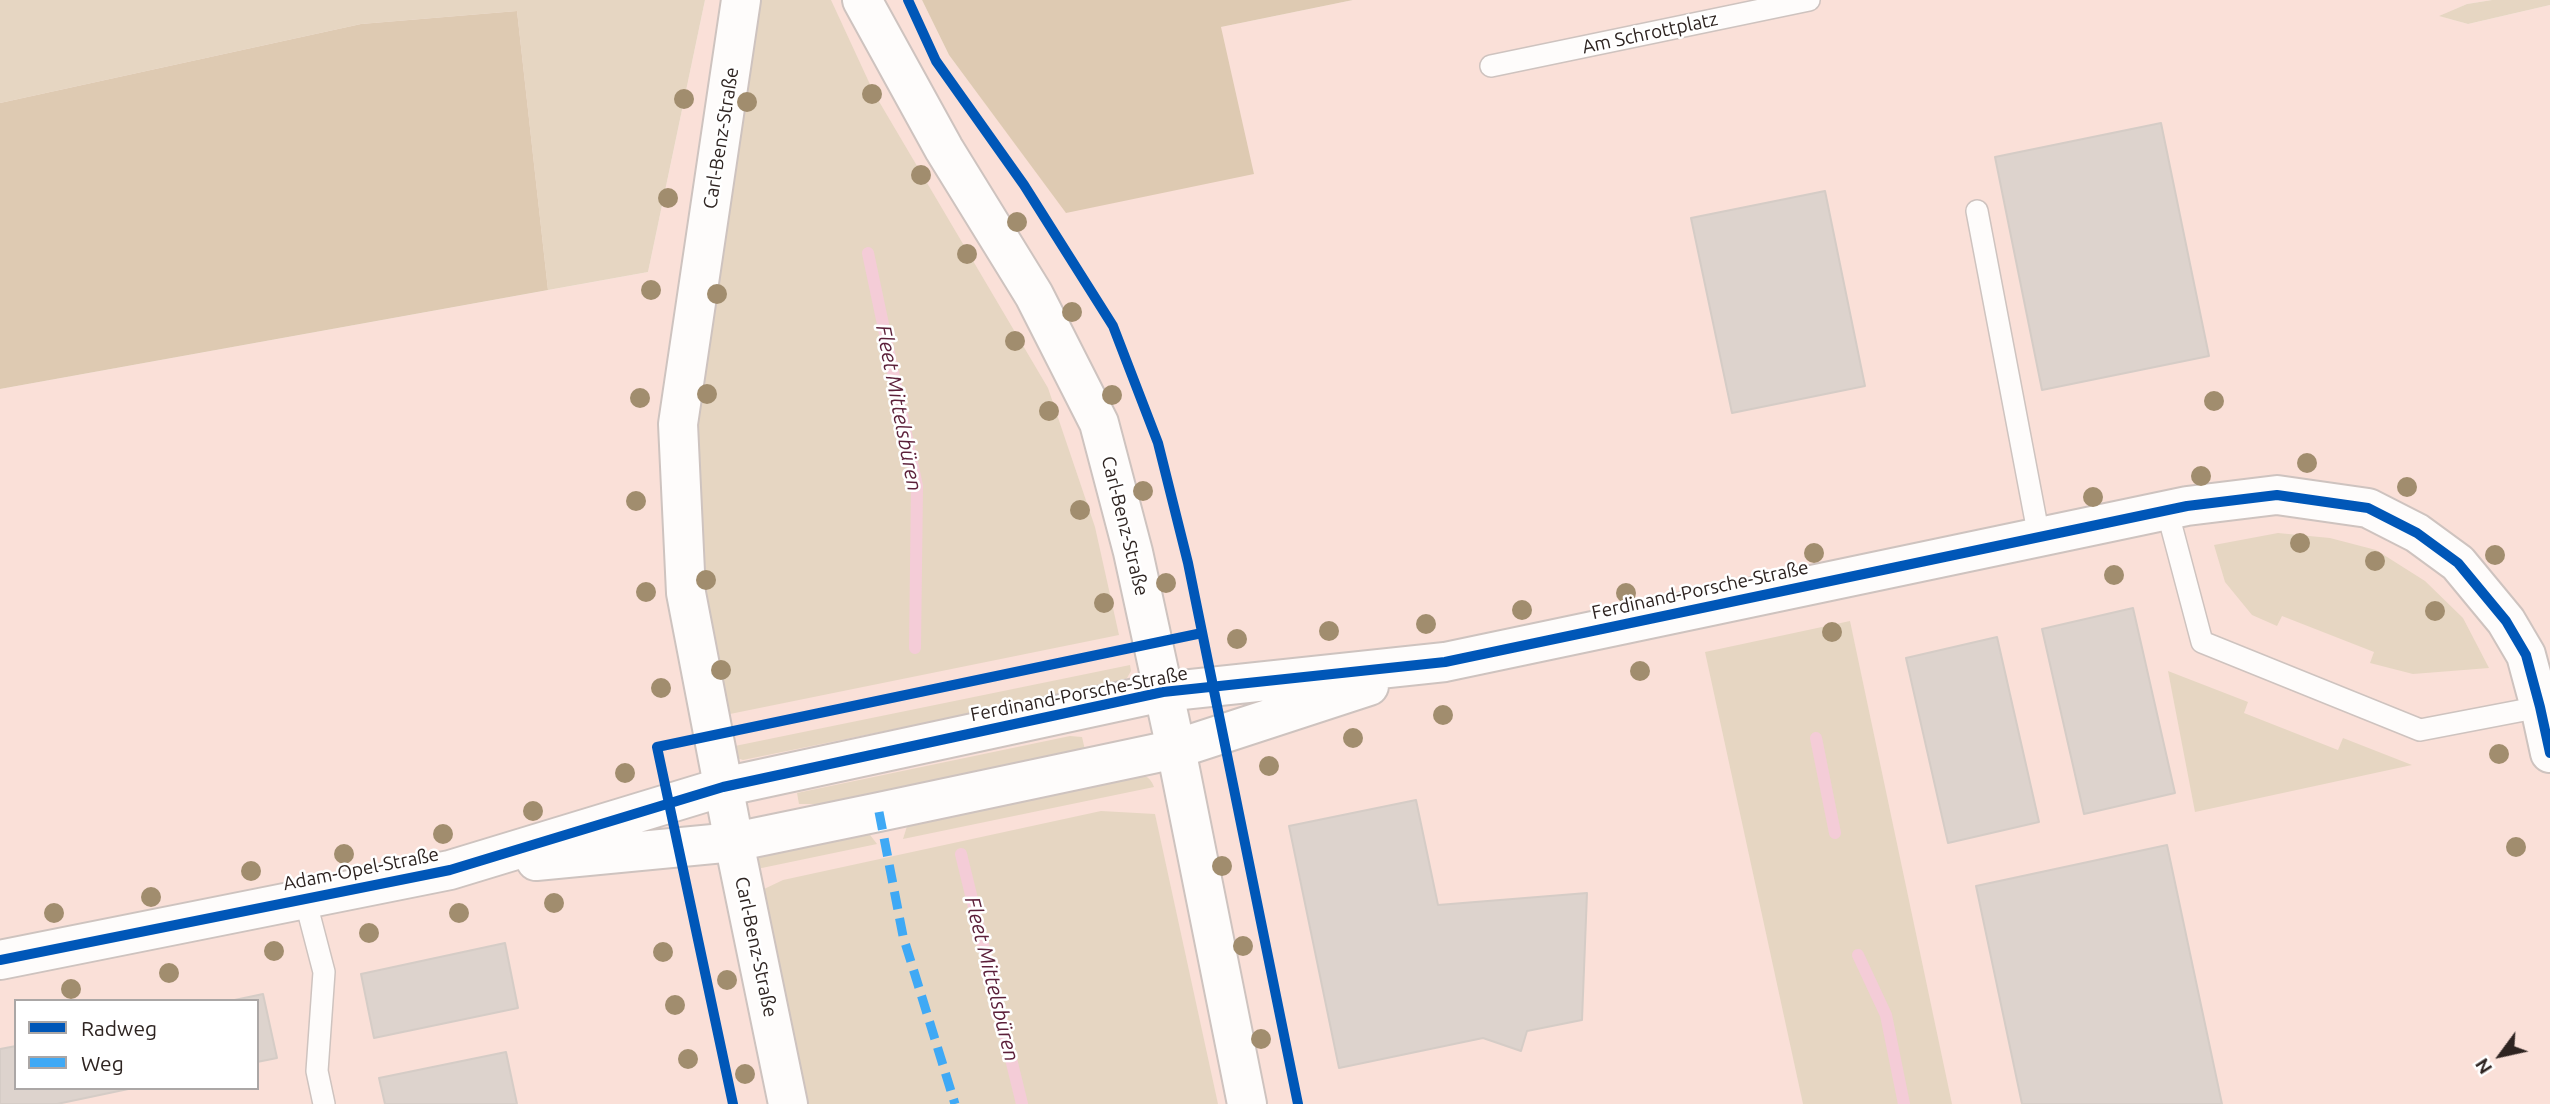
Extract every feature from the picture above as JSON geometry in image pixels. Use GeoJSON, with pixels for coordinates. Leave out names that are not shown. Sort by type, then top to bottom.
{"type":"FeatureCollection","features":[{"type":"Feature","properties":{"kind":"street","name":"Carl-Benz-Straße"},"geometry":{"type":"LineString","coordinates":[[741,0],[678,424],[686,593],[788,1104]]}},
{"type":"Feature","properties":{"kind":"street","name":"Carl-Benz-Straße"},"geometry":{"type":"LineString","coordinates":[[862,0],[944,149],[1034,295],[1099,423],[1133,552],[1176,749],[1247,1104]]}},
{"type":"Feature","properties":{"kind":"street","name":"Ferdinand-Porsche-Straße"},"geometry":{"type":"LineString","coordinates":[[723,787],[1163,692],[1445,662],[2167,510],[2277,495],[2368,508],[2417,533],[2458,563],[2506,621],[2526,655],[2550,752]]}},
{"type":"Feature","properties":{"kind":"street","name":"Ferdinand-Porsche-Straße"},"geometry":{"type":"LineString","coordinates":[[734,842],[1176,749],[1445,662]]}},
{"type":"Feature","properties":{"kind":"street","name":"Adam-Opel-Straße"},"geometry":{"type":"LineString","coordinates":[[0,960],[450,870],[723,787]]}},
{"type":"Feature","properties":{"kind":"street","name":"Adam-Opel-Straße"},"geometry":{"type":"LineString","coordinates":[[450,870],[734,842]]}},
{"type":"Feature","properties":{"kind":"lane","name":"Am Schrottplatz"},"geometry":{"type":"LineString","coordinates":[[1491,66],[1808,0]]}},
{"type":"Feature","properties":{"kind":"lane"},"geometry":{"type":"LineString","coordinates":[[1977,211],[2039,537]]}},
{"type":"Feature","properties":{"kind":"lane"},"geometry":{"type":"LineString","coordinates":[[2167,510],[2202,642],[2420,730],[2540,707]]}},
{"type":"Feature","properties":{"kind":"lane"},"geometry":{"type":"LineString","coordinates":[[305,899],[324,972],[317,1071],[324,1104]]}},
{"type":"Feature","properties":{"kind":"shaded area"},"geometry":{"type":"Polygon","coordinates":[[[0,0],[705,0],[648,272],[548,290],[517,11],[361,24],[0,103],[0,0]]]}},
{"type":"Feature","properties":{"kind":"shaded area"},"geometry":{"type":"Polygon","coordinates":[[[705,0],[922,0],[949,55],[1067,213],[1221,27],[1353,0],[2492,0],[2467,4],[2440,16],[2468,24],[2550,5],[2550,1104],[0,1104],[0,389],[648,272],[705,0]]]}},
{"type":"Feature","properties":{"kind":"shaded area"},"geometry":{"type":"Polygon","coordinates":[[[758,0],[831,0],[874,93],[1048,388],[1095,527],[1119,635],[725,715],[695,553],[690,438],[758,0]]]}},
{"type":"Feature","properties":{"kind":"shaded area"},"geometry":{"type":"Polygon","coordinates":[[[922,0],[1353,0],[1221,27],[1254,174],[1066,213],[949,55],[922,0]]]}},
{"type":"Feature","properties":{"kind":"shaded area"},"geometry":{"type":"Polygon","coordinates":[[[2492,0],[2550,0],[2550,5],[2468,24],[2439,16],[2467,4],[2492,0]]]}},
{"type":"Feature","properties":{"kind":"shaded area"},"geometry":{"type":"Polygon","coordinates":[[[517,11],[548,290],[0,389],[0,103],[361,24],[517,11]]]}},
{"type":"Feature","properties":{"kind":"shaded area"},"geometry":{"type":"Polygon","coordinates":[[[2278,533],[2330,538],[2376,550],[2425,581],[2463,618],[2489,668],[2413,674],[2370,663],[2374,652],[2282,616],[2277,626],[2252,615],[2225,582],[2214,545],[2278,533]]]}},
{"type":"Feature","properties":{"kind":"shaded area"},"geometry":{"type":"Polygon","coordinates":[[[1850,621],[1952,1104],[1803,1104],[1705,652],[1850,621]]]}},
{"type":"Feature","properties":{"kind":"shaded area"},"geometry":{"type":"Polygon","coordinates":[[[1130,665],[1131,671],[1120,683],[743,760],[737,758],[730,747],[1130,665]]]}},
{"type":"Feature","properties":{"kind":"shaded area"},"geometry":{"type":"Polygon","coordinates":[[[2168,671],[2248,702],[2244,713],[2338,750],[2343,738],[2412,765],[2195,812],[2168,671]]]}},
{"type":"Feature","properties":{"kind":"shaded area"},"geometry":{"type":"Polygon","coordinates":[[[1070,736],[1082,737],[1085,750],[823,804],[799,804],[797,793],[1070,736]]]}},
{"type":"Feature","properties":{"kind":"shaded area"},"geometry":{"type":"Polygon","coordinates":[[[1136,775],[1147,777],[1154,787],[903,839],[908,823],[1136,775]]]}},
{"type":"Feature","properties":{"kind":"shaded area"},"geometry":{"type":"Polygon","coordinates":[[[1101,811],[1155,814],[1218,1104],[807,1104],[762,890],[783,880],[1101,811]]]}},
{"type":"Feature","properties":{"kind":"shaded area"},"geometry":{"type":"Polygon","coordinates":[[[867,831],[877,844],[757,869],[759,858],[765,852],[867,831]]]}},
{"type":"Feature","properties":{"kind":"building"},"geometry":{"type":"Polygon","coordinates":[[[2161,123],[2209,356],[2042,390],[1995,157],[2161,123]]]}},
{"type":"Feature","properties":{"kind":"building"},"geometry":{"type":"Polygon","coordinates":[[[1825,191],[1865,386],[1732,413],[1691,218],[1825,191]]]}},
{"type":"Feature","properties":{"kind":"building"},"geometry":{"type":"Polygon","coordinates":[[[2133,608],[2175,793],[2084,814],[2042,629],[2133,608]]]}},
{"type":"Feature","properties":{"kind":"building"},"geometry":{"type":"Polygon","coordinates":[[[1997,637],[2039,822],[1948,843],[1906,658],[1997,637]]]}},
{"type":"Feature","properties":{"kind":"building"},"geometry":{"type":"Polygon","coordinates":[[[1416,800],[1438,905],[1587,893],[1582,1020],[1527,1031],[1521,1051],[1483,1038],[1339,1068],[1289,826],[1416,800]]]}},
{"type":"Feature","properties":{"kind":"building"},"geometry":{"type":"Polygon","coordinates":[[[2167,845],[2222,1104],[2022,1104],[1976,886],[2167,845]]]}},
{"type":"Feature","properties":{"kind":"building"},"geometry":{"type":"Polygon","coordinates":[[[505,943],[518,1008],[374,1038],[361,974],[505,943]]]}},
{"type":"Feature","properties":{"kind":"building"},"geometry":{"type":"Polygon","coordinates":[[[263,994],[277,1058],[259,1062],[259,999],[239,999],[263,994]]]}},
{"type":"Feature","properties":{"kind":"building"},"geometry":{"type":"Polygon","coordinates":[[[14,1046],[14,1090],[124,1090],[57,1104],[0,1104],[0,1049],[14,1046]]]}},
{"type":"Feature","properties":{"kind":"building"},"geometry":{"type":"Polygon","coordinates":[[[506,1052],[517,1104],[385,1104],[379,1078],[506,1052]]]}},
{"type":"Feature","properties":{"kind":"waterway","name":"Fleet Mittelsbüren"},"geometry":{"type":"LineString","coordinates":[[868,253],[917,486],[915,648]]}},
{"type":"Feature","properties":{"kind":"waterway","name":"Fleet Mittelsbüren"},"geometry":{"type":"LineString","coordinates":[[1816,738],[1835,833]]}},
{"type":"Feature","properties":{"kind":"waterway","name":"Fleet Mittelsbüren"},"geometry":{"type":"LineString","coordinates":[[961,854],[1022,1104]]}},
{"type":"Feature","properties":{"kind":"waterway","name":"Fleet Mittelsbüren"},"geometry":{"type":"LineString","coordinates":[[1858,955],[1886,1015],[1904,1104]]}},
{"type":"Feature","properties":{"kind":"marked path"},"geometry":{"type":"LineString","coordinates":[[879,812],[903,936],[955,1104]]}},
{"type":"Feature","properties":{"kind":"cycle path"},"geometry":{"type":"LineString","coordinates":[[908,0],[936,61],[1024,185],[1113,326],[1158,443],[1188,563],[1298,1104]]}},
{"type":"Feature","properties":{"kind":"cycle path"},"geometry":{"type":"LineString","coordinates":[[0,960],[450,870],[723,787],[1163,692],[1445,662],[2187,506],[2277,495],[2368,508],[2417,533],[2458,563],[2506,621],[2526,655],[2550,753]]}},
{"type":"Feature","properties":{"kind":"cycle path"},"geometry":{"type":"LineString","coordinates":[[733,1104],[657,747],[1202,633]]}}]}
